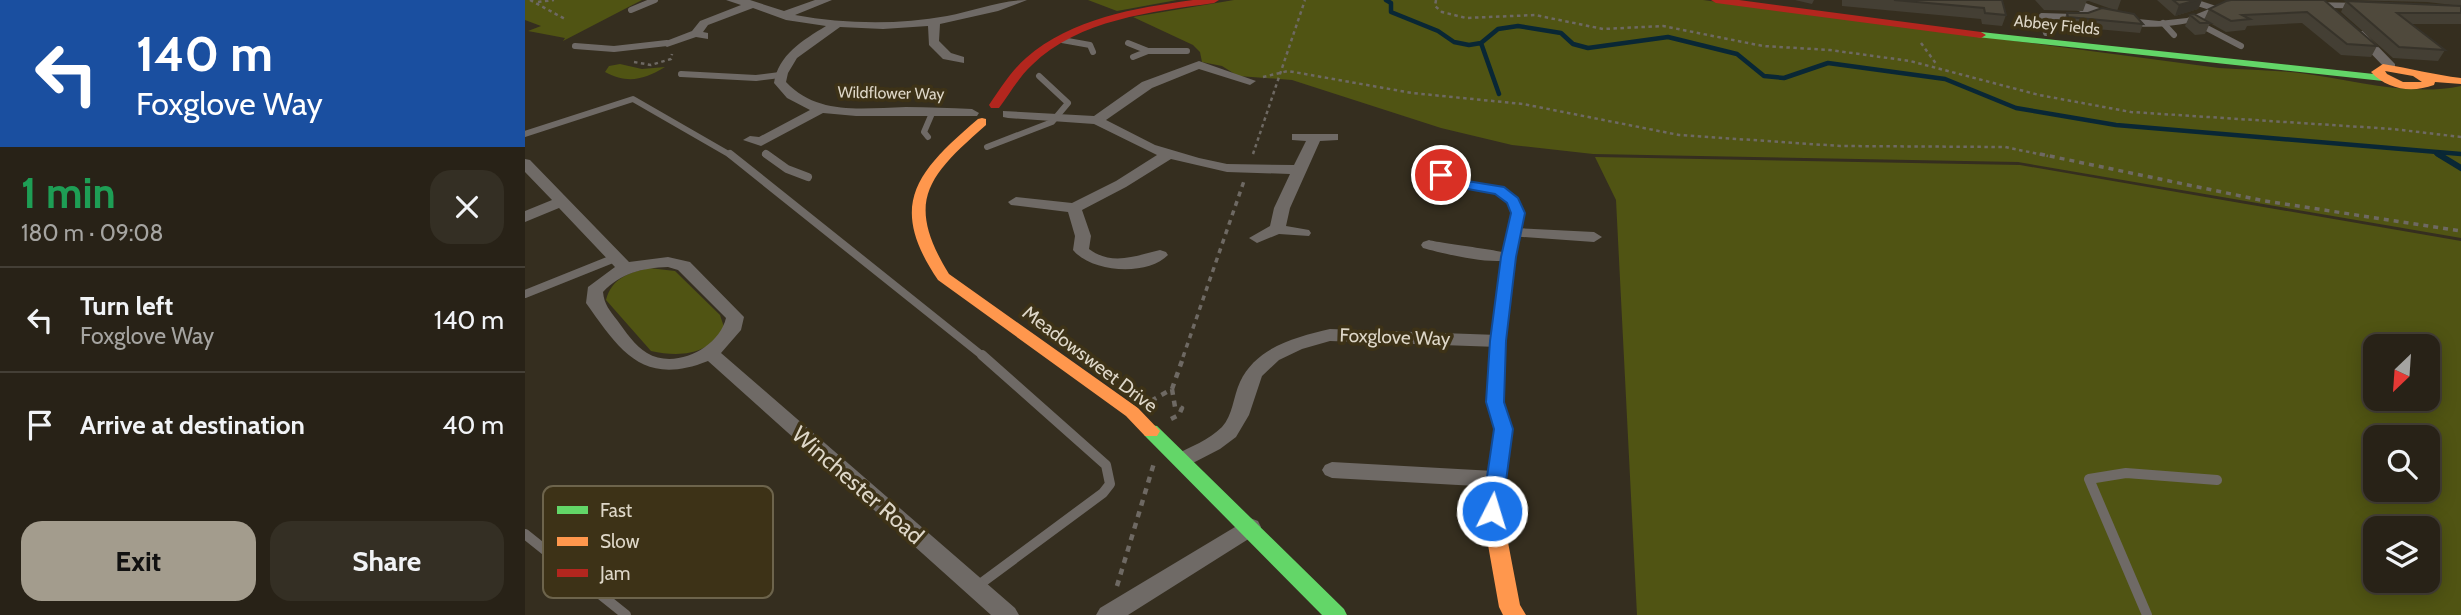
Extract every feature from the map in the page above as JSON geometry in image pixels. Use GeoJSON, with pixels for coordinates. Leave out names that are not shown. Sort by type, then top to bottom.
{"type":"FeatureCollection","features":[{"type":"Feature","properties":{"kind":"street"},"geometry":{"type":"LineString","coordinates":[[732,0],[784,15],[839,23],[934,22],[1021,0]]}},
{"type":"Feature","properties":{"kind":"street"},"geometry":{"type":"LineString","coordinates":[[784,15],[825,0]]}},
{"type":"Feature","properties":{"kind":"street"},"geometry":{"type":"LineString","coordinates":[[1002,109],[1022,69],[1062,40],[1131,14],[1215,0]]}},
{"type":"Feature","properties":{"kind":"street"},"geometry":{"type":"LineString","coordinates":[[2069,0],[2120,21],[2163,23],[2191,20],[2213,8],[2246,3]]}},
{"type":"Feature","properties":{"kind":"street","name":"Abbey Fields"},"geometry":{"type":"LineString","coordinates":[[1724,1],[1915,27],[2461,80]]}},
{"type":"Feature","properties":{"kind":"street"},"geometry":{"type":"LineString","coordinates":[[667,43],[700,34],[704,23],[753,4]]}},
{"type":"Feature","properties":{"kind":"street"},"geometry":{"type":"LineString","coordinates":[[2297,5],[2374,6]]}},
{"type":"Feature","properties":{"kind":"street"},"geometry":{"type":"LineString","coordinates":[[2322,5],[2346,24],[2387,72]]}},
{"type":"Feature","properties":{"kind":"street"},"geometry":{"type":"LineString","coordinates":[[932,61],[953,58],[933,43],[934,22]]}},
{"type":"Feature","properties":{"kind":"street"},"geometry":{"type":"LineString","coordinates":[[780,75],[795,55],[839,23]]}},
{"type":"Feature","properties":{"kind":"street"},"geometry":{"type":"LineString","coordinates":[[1187,51],[1199,65],[1250,81]]}},
{"type":"Feature","properties":{"kind":"street"},"geometry":{"type":"LineString","coordinates":[[1097,120],[1147,85],[1199,65]]}},
{"type":"Feature","properties":{"kind":"street","name":"Wildflower Way"},"geometry":{"type":"LineString","coordinates":[[780,75],[780,83],[787,93],[823,108],[869,113],[933,111],[977,117]]}},
{"type":"Feature","properties":{"kind":"street"},"geometry":{"type":"LineString","coordinates":[[759,145],[823,108]]}},
{"type":"Feature","properties":{"kind":"street"},"geometry":{"type":"LineString","coordinates":[[977,117],[1002,109],[1097,120],[1168,154],[1227,168],[1300,170]]}},
{"type":"Feature","properties":{"kind":"street","name":"Meadowsweet Drive"},"geometry":{"type":"LineString","coordinates":[[977,117],[930,175],[917,219],[926,250],[943,277],[1132,412],[1150,430],[1174,464],[1250,527],[1336,615]]}},
{"type":"Feature","properties":{"kind":"street"},"geometry":{"type":"LineString","coordinates":[[1297,138],[1333,137]]}},
{"type":"Feature","properties":{"kind":"street"},"geometry":{"type":"LineString","coordinates":[[1277,229],[1282,208],[1314,139]]}},
{"type":"Feature","properties":{"kind":"street"},"geometry":{"type":"LineString","coordinates":[[1016,202],[1074,208],[1121,184],[1168,154]]}},
{"type":"Feature","properties":{"kind":"street"},"geometry":{"type":"LineString","coordinates":[[525,163],[619,263],[668,262],[684,267],[735,317],[735,329],[725,343],[711,354],[658,363],[640,357],[594,303],[594,291],[619,263]]}},
{"type":"Feature","properties":{"kind":"street"},"geometry":{"type":"LineString","coordinates":[[1438,195],[1446,179],[1499,190],[1513,201],[1518,213],[1508,257],[1498,341],[1495,402],[1503,429],[1494,479],[1492,511],[1510,607],[1515,615]]}},
{"type":"Feature","properties":{"kind":"street"},"geometry":{"type":"LineString","coordinates":[[525,217],[561,202]]}},
{"type":"Feature","properties":{"kind":"street"},"geometry":{"type":"LineString","coordinates":[[1074,208],[1083,236],[1081,250],[1090,258],[1106,265],[1127,269],[1160,254]]}},
{"type":"Feature","properties":{"kind":"street"},"geometry":{"type":"LineString","coordinates":[[1257,238],[1277,229],[1303,233]]}},
{"type":"Feature","properties":{"kind":"street"},"geometry":{"type":"LineString","coordinates":[[1515,233],[1594,237]]}},
{"type":"Feature","properties":{"kind":"street"},"geometry":{"type":"LineString","coordinates":[[1429,245],[1458,252],[1508,257]]}},
{"type":"Feature","properties":{"kind":"street","name":"Foxglove Way"},"geometry":{"type":"LineString","coordinates":[[1174,464],[1227,435],[1239,418],[1250,380],[1286,347],[1330,335],[1498,341]]}},
{"type":"Feature","properties":{"kind":"street","name":"Winchester Road"},"geometry":{"type":"LineString","coordinates":[[711,354],[1007,615]]}},
{"type":"Feature","properties":{"kind":"street"},"geometry":{"type":"LineString","coordinates":[[1332,470],[1494,479]]}},
{"type":"Feature","properties":{"kind":"street"},"geometry":{"type":"LineString","coordinates":[[1114,611],[1250,527]]}},
{"type":"Feature","properties":{"kind":"lane"},"geometry":{"type":"LineString","coordinates":[[631,10],[655,0]]}},
{"type":"Feature","properties":{"kind":"lane"},"geometry":{"type":"LineString","coordinates":[[2188,0],[2213,8]]}},
{"type":"Feature","properties":{"kind":"lane"},"geometry":{"type":"LineString","coordinates":[[2046,33],[2042,16],[2084,17],[2096,12]]}},
{"type":"Feature","properties":{"kind":"lane"},"geometry":{"type":"LineString","coordinates":[[2191,20],[2241,46]]}},
{"type":"Feature","properties":{"kind":"lane"},"geometry":{"type":"LineString","coordinates":[[2163,23],[2174,35]]}},
{"type":"Feature","properties":{"kind":"lane"},"geometry":{"type":"LineString","coordinates":[[1062,40],[1090,45],[1093,51]]}},
{"type":"Feature","properties":{"kind":"lane"},"geometry":{"type":"LineString","coordinates":[[575,46],[614,49],[667,43]]}},
{"type":"Feature","properties":{"kind":"lane"},"geometry":{"type":"LineString","coordinates":[[1128,43],[1148,51],[1187,51]]}},
{"type":"Feature","properties":{"kind":"lane"},"geometry":{"type":"LineString","coordinates":[[1133,57],[1148,51]]}},
{"type":"Feature","properties":{"kind":"lane"},"geometry":{"type":"LineString","coordinates":[[681,74],[756,78],[780,75]]}},
{"type":"Feature","properties":{"kind":"lane"},"geometry":{"type":"LineString","coordinates":[[987,147],[1052,122],[1059,116],[1067,103],[1039,76]]}},
{"type":"Feature","properties":{"kind":"lane"},"geometry":{"type":"LineString","coordinates":[[525,134],[633,99],[672,119],[727,152],[836,235],[1014,381],[1106,465],[1110,484],[1103,493],[975,588]]}},
{"type":"Feature","properties":{"kind":"lane"},"geometry":{"type":"LineString","coordinates":[[928,137],[924,132],[926,122],[933,111]]}},
{"type":"Feature","properties":{"kind":"lane"},"geometry":{"type":"LineString","coordinates":[[759,145],[787,169],[808,177]]}},
{"type":"Feature","properties":{"kind":"lane"},"geometry":{"type":"LineString","coordinates":[[525,294],[619,263]]}},
{"type":"Feature","properties":{"kind":"lane"},"geometry":{"type":"LineString","coordinates":[[2147,615],[2089,479],[2126,473],[2217,480]]}},
{"type":"Feature","properties":{"kind":"lane"},"geometry":{"type":"LineString","coordinates":[[525,534],[543,548]]}},
{"type":"Feature","properties":{"kind":"lane"},"geometry":{"type":"LineString","coordinates":[[605,598],[626,615]]}},
{"type":"Feature","properties":{"kind":"path"},"geometry":{"type":"LineString","coordinates":[[530,0],[565,19]]}},
{"type":"Feature","properties":{"kind":"path"},"geometry":{"type":"LineString","coordinates":[[536,3],[554,0]]}},
{"type":"Feature","properties":{"kind":"path"},"geometry":{"type":"LineString","coordinates":[[1250,164],[1305,0]]}},
{"type":"Feature","properties":{"kind":"path"},"geometry":{"type":"LineString","coordinates":[[1436,0],[1435,6],[1442,12],[1466,18],[1535,15],[1603,29],[1663,26],[1763,46],[1851,52],[1938,66],[2039,95],[2131,112],[2393,129],[2461,137]]}},
{"type":"Feature","properties":{"kind":"path"},"geometry":{"type":"LineString","coordinates":[[1915,27],[1922,45],[1938,66]]}},
{"type":"Feature","properties":{"kind":"path"},"geometry":{"type":"LineString","coordinates":[[1280,73],[1307,74],[1412,93],[1523,104],[1679,135],[1840,146],[2005,147],[2147,179],[2265,201],[2461,231]]}},
{"type":"Feature","properties":{"kind":"path"},"geometry":{"type":"LineString","coordinates":[[1150,430],[1179,415],[1182,408],[1175,407],[1173,388],[1247,173]]}},
{"type":"Feature","properties":{"kind":"path"},"geometry":{"type":"LineString","coordinates":[[1145,405],[1173,388]]}},
{"type":"Feature","properties":{"kind":"path"},"geometry":{"type":"LineString","coordinates":[[1114,611],[1114,598],[1150,468],[1157,459],[1174,464]]}},
{"type":"Feature","properties":{"kind":"green space"},"geometry":{"type":"Polygon","coordinates":[[[525,0],[642,0],[563,41],[565,38],[528,31],[541,26],[525,20],[525,0]]]}},
{"type":"Feature","properties":{"kind":"green space"},"geometry":{"type":"Polygon","coordinates":[[[1088,0],[1177,0],[1117,11],[1088,0]]]}},
{"type":"Feature","properties":{"kind":"green space"},"geometry":{"type":"Polygon","coordinates":[[[1234,0],[1703,0],[2219,68],[2300,73],[2401,89],[2461,86],[2461,238],[2018,162],[1593,154],[1512,145],[1441,128],[1292,80],[1238,76],[1222,66],[1202,62],[1200,52],[1193,45],[1133,17],[1234,0]]]}},
{"type":"Feature","properties":{"kind":"green space"},"geometry":{"type":"Polygon","coordinates":[[[620,64],[642,69],[665,67],[635,79],[621,78],[605,72],[609,66],[620,64]]]}},
{"type":"Feature","properties":{"kind":"green space"},"geometry":{"type":"Polygon","coordinates":[[[1595,157],[2020,165],[2461,241],[2461,615],[1637,615],[1616,200],[1595,157]]]}},
{"type":"Feature","properties":{"kind":"green space"},"geometry":{"type":"Polygon","coordinates":[[[649,268],[675,271],[720,315],[724,327],[718,337],[702,349],[692,352],[672,354],[651,351],[606,300],[612,286],[622,278],[649,268]]]}},
{"type":"Feature","properties":{"kind":"building"},"geometry":{"type":"Polygon","coordinates":[[[1894,0],[2002,0],[2006,15],[1985,13],[1984,8],[1894,0]]]}},
{"type":"Feature","properties":{"kind":"building"},"geometry":{"type":"Polygon","coordinates":[[[2173,0],[2197,0],[2179,5],[2173,0]]]}},
{"type":"Feature","properties":{"kind":"building"},"geometry":{"type":"Polygon","coordinates":[[[2231,0],[2324,0],[2377,46],[2347,44],[2307,12],[2242,15],[2250,19],[2231,21],[2209,9],[2231,0]]]}},
{"type":"Feature","properties":{"kind":"building"},"geometry":{"type":"Polygon","coordinates":[[[2346,1],[2461,6],[2461,13],[2397,13],[2445,50],[2399,47],[2346,1]]]}},
{"type":"Feature","properties":{"kind":"building"},"geometry":{"type":"Polygon","coordinates":[[[2102,8],[2134,14],[2143,24],[2068,17],[2067,13],[2088,13],[2102,8]]]}},
{"type":"Feature","properties":{"kind":"building"},"geometry":{"type":"Polygon","coordinates":[[[2194,14],[2210,23],[2200,23],[2190,15],[2194,14]]]}},
{"type":"Feature","properties":{"kind":"waterway"},"geometry":{"type":"LineString","coordinates":[[1386,0],[1391,3],[1391,12],[1438,31],[1454,42],[1469,45],[1481,43]]}},
{"type":"Feature","properties":{"kind":"waterway"},"geometry":{"type":"LineString","coordinates":[[1481,43],[1498,29],[1518,26],[1561,33],[1573,44],[1588,48],[1668,37],[1737,54],[1764,76],[1784,78],[1828,63],[1945,79],[2016,108],[2116,125],[2461,154]]}},
{"type":"Feature","properties":{"kind":"waterway"},"geometry":{"type":"LineString","coordinates":[[1481,43],[1499,94]]}},
{"type":"Feature","properties":{"kind":"waterway"},"geometry":{"type":"LineString","coordinates":[[2436,153],[2441,156]]}},
{"type":"Feature","properties":{"kind":"waterway"},"geometry":{"type":"LineString","coordinates":[[2438,154],[2461,168]]}},
{"type":"Feature","properties":{"kind":"traffic: fast"},"geometry":{"type":"LineString","coordinates":[[1981,35],[2383,78]]}},
{"type":"Feature","properties":{"kind":"traffic: fast"},"geometry":{"type":"LineString","coordinates":[[1151,431],[1336,615]]}},
{"type":"Feature","properties":{"kind":"traffic: slow"},"geometry":{"type":"LineString","coordinates":[[2383,67],[2417,73],[2430,83],[2416,87],[2395,84],[2377,72],[2383,67]]}},
{"type":"Feature","properties":{"kind":"traffic: slow"},"geometry":{"type":"LineString","coordinates":[[2425,77],[2461,81]]}},
{"type":"Feature","properties":{"kind":"traffic: slow"},"geometry":{"type":"LineString","coordinates":[[982,122],[946,155],[926,182],[917,213],[919,229],[929,254],[943,277],[1132,412],[1151,431]]}},
{"type":"Feature","properties":{"kind":"traffic: slow"},"geometry":{"type":"LineString","coordinates":[[1441,175],[1451,182],[1499,190],[1513,201],[1518,213],[1508,256],[1498,341],[1495,402],[1503,429],[1492,511],[1510,607],[1515,615]]}},
{"type":"Feature","properties":{"kind":"traffic: jam"},"geometry":{"type":"LineString","coordinates":[[995,105],[1032,59],[1073,33],[1142,11],[1214,0]]}},
{"type":"Feature","properties":{"kind":"traffic: jam"},"geometry":{"type":"LineString","coordinates":[[1716,0],[1981,35]]}},
{"type":"Feature","properties":{"kind":"route"},"geometry":{"type":"LineString","coordinates":[[1441,175],[1451,183],[1499,190],[1513,201],[1518,213],[1508,257],[1498,341],[1495,402],[1503,429],[1494,479],[1492,511]]}}]}
